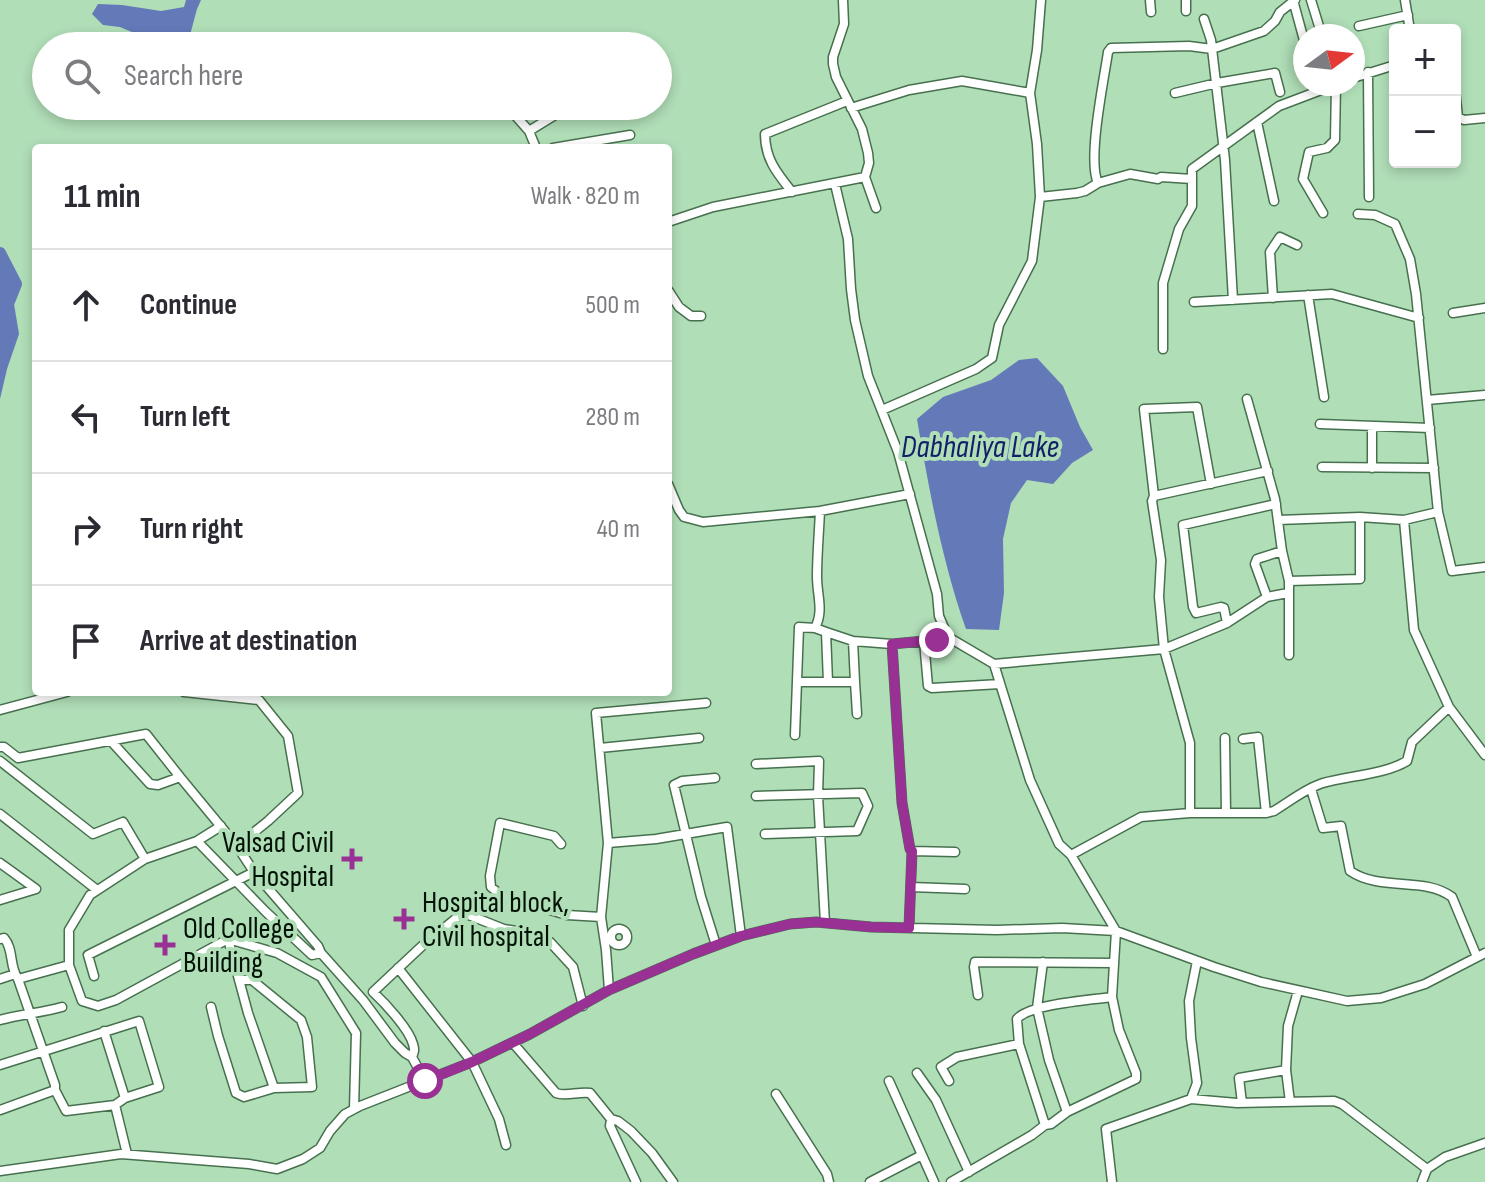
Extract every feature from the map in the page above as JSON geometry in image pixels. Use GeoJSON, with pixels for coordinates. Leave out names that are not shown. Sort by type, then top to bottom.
{"type":"FeatureCollection","features":[{"type":"Feature","properties":{"kind":"street"},"geometry":{"type":"LineString","coordinates":[[843,0],[844,24],[833,64],[836,77],[862,129],[869,163],[865,177],[876,208]]}},
{"type":"Feature","properties":{"kind":"street"},"geometry":{"type":"LineString","coordinates":[[882,410],[976,369],[992,358],[999,325],[1032,261],[1040,197],[1030,93],[1041,0]]}},
{"type":"Feature","properties":{"kind":"street"},"geometry":{"type":"LineString","coordinates":[[1150,0],[1151,12]]}},
{"type":"Feature","properties":{"kind":"street"},"geometry":{"type":"LineString","coordinates":[[1186,0],[1186,11]]}},
{"type":"Feature","properties":{"kind":"street"},"geometry":{"type":"LineString","coordinates":[[1098,183],[1095,176],[1096,133],[1111,48],[1189,46],[1212,49],[1264,31],[1294,0],[1300,24]]}},
{"type":"Feature","properties":{"kind":"street"},"geometry":{"type":"LineString","coordinates":[[1311,0],[1318,24]]}},
{"type":"Feature","properties":{"kind":"street"},"geometry":{"type":"LineString","coordinates":[[1405,0],[1409,24]]}},
{"type":"Feature","properties":{"kind":"street"},"geometry":{"type":"LineString","coordinates":[[1365,25],[1408,15]]}},
{"type":"Feature","properties":{"kind":"street"},"geometry":{"type":"LineString","coordinates":[[1204,19],[1212,49],[1225,160],[1233,300]]}},
{"type":"Feature","properties":{"kind":"street"},"geometry":{"type":"LineString","coordinates":[[1365,73],[1389,67]]}},
{"type":"Feature","properties":{"kind":"street"},"geometry":{"type":"LineString","coordinates":[[1368,72],[1369,197]]}},
{"type":"Feature","properties":{"kind":"street"},"geometry":{"type":"LineString","coordinates":[[1175,93],[1275,73],[1280,92]]}},
{"type":"Feature","properties":{"kind":"street"},"geometry":{"type":"LineString","coordinates":[[792,192],[768,159],[765,134],[849,105],[962,81],[1030,93]]}},
{"type":"Feature","properties":{"kind":"street"},"geometry":{"type":"LineString","coordinates":[[1163,349],[1163,283],[1179,229],[1192,206],[1192,169],[1279,106],[1300,96]]}},
{"type":"Feature","properties":{"kind":"street"},"geometry":{"type":"LineString","coordinates":[[1323,213],[1303,179],[1309,152],[1327,148],[1335,140],[1336,96]]}},
{"type":"Feature","properties":{"kind":"street"},"geometry":{"type":"LineString","coordinates":[[1461,119],[1485,118]]}},
{"type":"Feature","properties":{"kind":"street"},"geometry":{"type":"LineString","coordinates":[[519,120],[534,144]]}},
{"type":"Feature","properties":{"kind":"street"},"geometry":{"type":"LineString","coordinates":[[529,131],[547,120]]}},
{"type":"Feature","properties":{"kind":"street"},"geometry":{"type":"LineString","coordinates":[[1257,122],[1274,201]]}},
{"type":"Feature","properties":{"kind":"street"},"geometry":{"type":"LineString","coordinates":[[577,144],[630,135]]}},
{"type":"Feature","properties":{"kind":"street"},"geometry":{"type":"LineString","coordinates":[[1040,197],[1085,191],[1098,183],[1130,174],[1158,179],[1192,179]]}},
{"type":"Feature","properties":{"kind":"street"},"geometry":{"type":"LineString","coordinates":[[672,221],[713,207],[865,177]]}},
{"type":"Feature","properties":{"kind":"street"},"geometry":{"type":"LineString","coordinates":[[835,184],[848,239],[855,320],[868,376],[898,452],[937,594],[939,616],[948,637],[994,664],[1164,649],[1227,623],[1267,597],[1288,593]]}},
{"type":"Feature","properties":{"kind":"street"},"geometry":{"type":"LineString","coordinates":[[1358,214],[1375,215],[1395,224],[1410,259],[1419,318],[1438,512],[1452,571],[1485,567]]}},
{"type":"Feature","properties":{"kind":"street"},"geometry":{"type":"LineString","coordinates":[[1273,298],[1270,252],[1280,237],[1297,245]]}},
{"type":"Feature","properties":{"kind":"street"},"geometry":{"type":"LineString","coordinates":[[1194,302],[1332,294],[1419,318]]}},
{"type":"Feature","properties":{"kind":"street"},"geometry":{"type":"LineString","coordinates":[[1308,295],[1324,397]]}},
{"type":"Feature","properties":{"kind":"street"},"geometry":{"type":"LineString","coordinates":[[672,296],[679,307],[691,316],[701,316]]}},
{"type":"Feature","properties":{"kind":"street"},"geometry":{"type":"LineString","coordinates":[[1453,313],[1485,308]]}},
{"type":"Feature","properties":{"kind":"street"},"geometry":{"type":"LineString","coordinates":[[1427,400],[1485,395]]}},
{"type":"Feature","properties":{"kind":"street"},"geometry":{"type":"LineString","coordinates":[[1247,399],[1276,504],[1289,581],[1289,655]]}},
{"type":"Feature","properties":{"kind":"street"},"geometry":{"type":"LineString","coordinates":[[1190,813],[1190,743],[1164,649],[1159,597],[1161,560],[1144,409],[1197,407],[1211,484]]}},
{"type":"Feature","properties":{"kind":"street"},"geometry":{"type":"LineString","coordinates":[[1320,424],[1430,428]]}},
{"type":"Feature","properties":{"kind":"street"},"geometry":{"type":"LineString","coordinates":[[1372,426],[1372,468]]}},
{"type":"Feature","properties":{"kind":"street"},"geometry":{"type":"LineString","coordinates":[[1322,467],[1434,468]]}},
{"type":"Feature","properties":{"kind":"street"},"geometry":{"type":"LineString","coordinates":[[1154,496],[1268,471]]}},
{"type":"Feature","properties":{"kind":"street"},"geometry":{"type":"LineString","coordinates":[[672,493],[684,517],[703,522],[820,511],[910,494]]}},
{"type":"Feature","properties":{"kind":"street"},"geometry":{"type":"LineString","coordinates":[[1227,623],[1224,608],[1196,613],[1193,607],[1183,525],[1276,504]]}},
{"type":"Feature","properties":{"kind":"street"},"geometry":{"type":"LineString","coordinates":[[815,628],[820,606],[817,580],[820,511]]}},
{"type":"Feature","properties":{"kind":"street"},"geometry":{"type":"LineString","coordinates":[[1278,520],[1360,517],[1404,520],[1438,512]]}},
{"type":"Feature","properties":{"kind":"street"},"geometry":{"type":"LineString","coordinates":[[1289,581],[1360,579],[1360,517]]}},
{"type":"Feature","properties":{"kind":"street"},"geometry":{"type":"LineString","coordinates":[[1404,520],[1414,630],[1449,707],[1485,755]]}},
{"type":"Feature","properties":{"kind":"street"},"geometry":{"type":"LineString","coordinates":[[1267,597],[1255,564],[1257,559],[1282,551]]}},
{"type":"Feature","properties":{"kind":"street"},"geometry":{"type":"LineString","coordinates":[[795,735],[799,627],[815,628],[853,641],[892,644],[948,637]]}},
{"type":"Feature","properties":{"kind":"street"},"geometry":{"type":"LineString","coordinates":[[826,632],[828,682]]}},
{"type":"Feature","properties":{"kind":"street"},"geometry":{"type":"LineString","coordinates":[[853,641],[857,714]]}},
{"type":"Feature","properties":{"kind":"street"},"geometry":{"type":"LineString","coordinates":[[924,641],[928,686],[1000,684]]}},
{"type":"Feature","properties":{"kind":"street"},"geometry":{"type":"LineString","coordinates":[[892,644],[902,803],[912,851],[909,928]]}},
{"type":"Feature","properties":{"kind":"street"},"geometry":{"type":"LineString","coordinates":[[951,1182],[1067,1112],[1136,1079],[1119,1030],[1112,997],[1116,931],[1071,855],[1059,844],[1030,780],[994,664]]}},
{"type":"Feature","properties":{"kind":"street"},"geometry":{"type":"LineString","coordinates":[[797,682],[855,682]]}},
{"type":"Feature","properties":{"kind":"street"},"geometry":{"type":"LineString","coordinates":[[0,710],[52,696]]}},
{"type":"Feature","properties":{"kind":"street"},"geometry":{"type":"LineString","coordinates":[[222,696],[259,700],[288,736],[298,793],[237,846]]}},
{"type":"Feature","properties":{"kind":"street"},"geometry":{"type":"LineString","coordinates":[[609,990],[601,917],[608,843],[596,713],[706,703]]}},
{"type":"Feature","properties":{"kind":"street"},"geometry":{"type":"LineString","coordinates":[[1071,855],[1141,817],[1190,813],[1266,813],[1319,784],[1384,770],[1407,761],[1412,742],[1449,707]]}},
{"type":"Feature","properties":{"kind":"street"},"geometry":{"type":"LineString","coordinates":[[0,747],[18,758],[146,734],[237,846],[254,872],[363,1000],[395,1043],[412,1057],[425,1081]]}},
{"type":"Feature","properties":{"kind":"street"},"geometry":{"type":"LineString","coordinates":[[1243,739],[1258,737],[1266,813]]}},
{"type":"Feature","properties":{"kind":"street"},"geometry":{"type":"LineString","coordinates":[[600,748],[699,738]]}},
{"type":"Feature","properties":{"kind":"street"},"geometry":{"type":"LineString","coordinates":[[1225,738],[1226,813]]}},
{"type":"Feature","properties":{"kind":"street"},"geometry":{"type":"LineString","coordinates":[[111,741],[150,784],[158,785],[180,777]]}},
{"type":"Feature","properties":{"kind":"street"},"geometry":{"type":"LineString","coordinates":[[0,761],[93,834],[123,822],[145,859]]}},
{"type":"Feature","properties":{"kind":"street"},"geometry":{"type":"LineString","coordinates":[[756,764],[819,761],[825,923]]}},
{"type":"Feature","properties":{"kind":"street"},"geometry":{"type":"LineString","coordinates":[[715,778],[682,781],[674,785],[716,945]]}},
{"type":"Feature","properties":{"kind":"street"},"geometry":{"type":"LineString","coordinates":[[0,1171],[127,1154],[277,1169],[303,1159],[320,1148],[330,1131],[354,1109],[513,1043],[609,990],[716,945],[790,924],[1116,931],[1261,982],[1347,1001],[1381,998],[1425,984],[1481,955],[1452,897],[1443,891],[1360,878],[1350,871],[1341,826],[1323,828],[1311,789]]}},
{"type":"Feature","properties":{"kind":"street"},"geometry":{"type":"LineString","coordinates":[[756,796],[862,793],[868,806],[857,831],[765,834]]}},
{"type":"Feature","properties":{"kind":"street"},"geometry":{"type":"LineString","coordinates":[[0,814],[97,890]]}},
{"type":"Feature","properties":{"kind":"street"},"geometry":{"type":"LineString","coordinates":[[561,844],[554,836],[500,823],[490,876],[491,887],[502,896],[567,915],[601,917]]}},
{"type":"Feature","properties":{"kind":"street"},"geometry":{"type":"LineString","coordinates":[[221,826],[197,841],[145,859],[90,895],[69,930],[69,965],[82,1001],[98,1006],[116,1000],[228,939],[277,953],[321,977],[356,1033],[354,1109]]}},
{"type":"Feature","properties":{"kind":"street"},"geometry":{"type":"LineString","coordinates":[[608,843],[656,839],[727,827],[741,936]]}},
{"type":"Feature","properties":{"kind":"street"},"geometry":{"type":"LineString","coordinates":[[197,841],[312,955],[321,953]]}},
{"type":"Feature","properties":{"kind":"street"},"geometry":{"type":"LineString","coordinates":[[912,851],[955,852]]}},
{"type":"Feature","properties":{"kind":"street"},"geometry":{"type":"LineString","coordinates":[[0,863],[36,889],[0,900]]}},
{"type":"Feature","properties":{"kind":"street"},"geometry":{"type":"LineString","coordinates":[[94,976],[88,955],[254,872]]}},
{"type":"Feature","properties":{"kind":"street"},"geometry":{"type":"LineString","coordinates":[[911,887],[965,889]]}},
{"type":"Feature","properties":{"kind":"street"},"geometry":{"type":"LineString","coordinates":[[412,1057],[414,1049],[405,1029],[373,992],[459,916],[466,914],[504,929],[534,934],[550,942],[573,967],[583,1006]]}},
{"type":"Feature","properties":{"kind":"street"},"geometry":{"type":"LineString","coordinates":[[0,927],[2,938],[9,943],[16,977],[43,1050],[55,1090],[66,1111],[115,1105],[125,1098],[159,1087],[139,1021],[43,1050],[0,1065]]}},
{"type":"Feature","properties":{"kind":"street"},"geometry":{"type":"LineString","coordinates":[[228,939],[248,1013],[274,1088]]}},
{"type":"Feature","properties":{"kind":"street"},"geometry":{"type":"LineString","coordinates":[[1191,1099],[1197,1083],[1189,1001],[1197,961]]}},
{"type":"Feature","properties":{"kind":"street"},"geometry":{"type":"LineString","coordinates":[[978,995],[975,962],[1114,963]]}},
{"type":"Feature","properties":{"kind":"street"},"geometry":{"type":"LineString","coordinates":[[1043,962],[1037,1008],[1049,1060],[1067,1112]]}},
{"type":"Feature","properties":{"kind":"street"},"geometry":{"type":"LineString","coordinates":[[0,979],[69,965]]}},
{"type":"Feature","properties":{"kind":"street"},"geometry":{"type":"LineString","coordinates":[[398,968],[472,1062],[499,1119],[506,1145]]}},
{"type":"Feature","properties":{"kind":"street"},"geometry":{"type":"LineString","coordinates":[[211,1007],[236,1093],[244,1097],[274,1088],[312,1087],[307,1037],[301,1020],[252,980],[239,980]]}},
{"type":"Feature","properties":{"kind":"street"},"geometry":{"type":"LineString","coordinates":[[1290,1102],[1286,1070],[1288,1026],[1298,991]]}},
{"type":"Feature","properties":{"kind":"street"},"geometry":{"type":"LineString","coordinates":[[1045,1125],[1019,1044],[1017,1019],[1022,1013],[1037,1008],[1112,997]]}},
{"type":"Feature","properties":{"kind":"street"},"geometry":{"type":"LineString","coordinates":[[0,1020],[62,1007]]}},
{"type":"Feature","properties":{"kind":"street"},"geometry":{"type":"LineString","coordinates":[[104,1031],[125,1098]]}},
{"type":"Feature","properties":{"kind":"street"},"geometry":{"type":"LineString","coordinates":[[513,1043],[556,1093],[590,1093],[611,1119],[631,1131],[652,1153],[673,1182]]}},
{"type":"Feature","properties":{"kind":"street"},"geometry":{"type":"LineString","coordinates":[[949,1081],[941,1067],[957,1057],[1019,1044]]}},
{"type":"Feature","properties":{"kind":"street"},"geometry":{"type":"LineString","coordinates":[[1242,1103],[1239,1078],[1286,1070]]}},
{"type":"Feature","properties":{"kind":"street"},"geometry":{"type":"LineString","coordinates":[[917,1073],[936,1100],[969,1172]]}},
{"type":"Feature","properties":{"kind":"street"},"geometry":{"type":"LineString","coordinates":[[889,1081],[934,1182]]}},
{"type":"Feature","properties":{"kind":"street"},"geometry":{"type":"LineString","coordinates":[[0,1110],[55,1090]]}},
{"type":"Feature","properties":{"kind":"street"},"geometry":{"type":"LineString","coordinates":[[776,1094],[827,1174],[829,1182]]}},
{"type":"Feature","properties":{"kind":"street"},"geometry":{"type":"LineString","coordinates":[[1112,1182],[1106,1129],[1191,1099],[1242,1103],[1334,1101],[1427,1169]]}},
{"type":"Feature","properties":{"kind":"street"},"geometry":{"type":"LineString","coordinates":[[115,1105],[127,1154]]}},
{"type":"Feature","properties":{"kind":"street"},"geometry":{"type":"LineString","coordinates":[[611,1119],[610,1126],[636,1182]]}},
{"type":"Feature","properties":{"kind":"street"},"geometry":{"type":"LineString","coordinates":[[1422,1182],[1427,1169],[1445,1157],[1485,1143]]}},
{"type":"Feature","properties":{"kind":"street"},"geometry":{"type":"LineString","coordinates":[[870,1182],[922,1155]]}},
{"type":"Feature","properties":{"kind":"water"},"geometry":{"type":"Polygon","coordinates":[[[186,0],[201,0],[191,32],[132,32],[103,25],[92,14],[98,4],[161,11],[184,7],[186,0]]]}},
{"type":"Feature","properties":{"kind":"water"},"geometry":{"type":"Polygon","coordinates":[[[0,257],[9,274],[19,334],[0,399],[0,257]]]}},
{"type":"Feature","properties":{"kind":"water","name":"Dabhaliya Lake"},"geometry":{"type":"Polygon","coordinates":[[[1037,358],[1063,386],[1093,450],[1072,463],[1053,484],[1027,480],[1011,503],[1003,539],[1004,593],[999,630],[966,629],[943,551],[917,419],[943,397],[991,380],[1019,360],[1037,358]]]}},
{"type":"Feature","properties":{"kind":"waterway"},"geometry":{"type":"LineString","coordinates":[[0,253],[16,284],[0,324]]}},
{"type":"Feature","properties":{"kind":"place","name":"Valsad Civil Hospital"},"geometry":{"type":"Point","coordinates":[352,859]}},
{"type":"Feature","properties":{"kind":"place","name":"Hospital block, Civil hospital"},"geometry":{"type":"Point","coordinates":[404,919]}},
{"type":"Feature","properties":{"kind":"place","name":"Old College Building"},"geometry":{"type":"Point","coordinates":[165,945]}},
{"type":"Feature","properties":{"kind":"route"},"geometry":{"type":"LineString","coordinates":[[425,1081],[530,1034],[609,990],[741,936],[790,924],[816,922],[909,928],[912,851],[902,803],[892,644],[937,640]]}}]}
